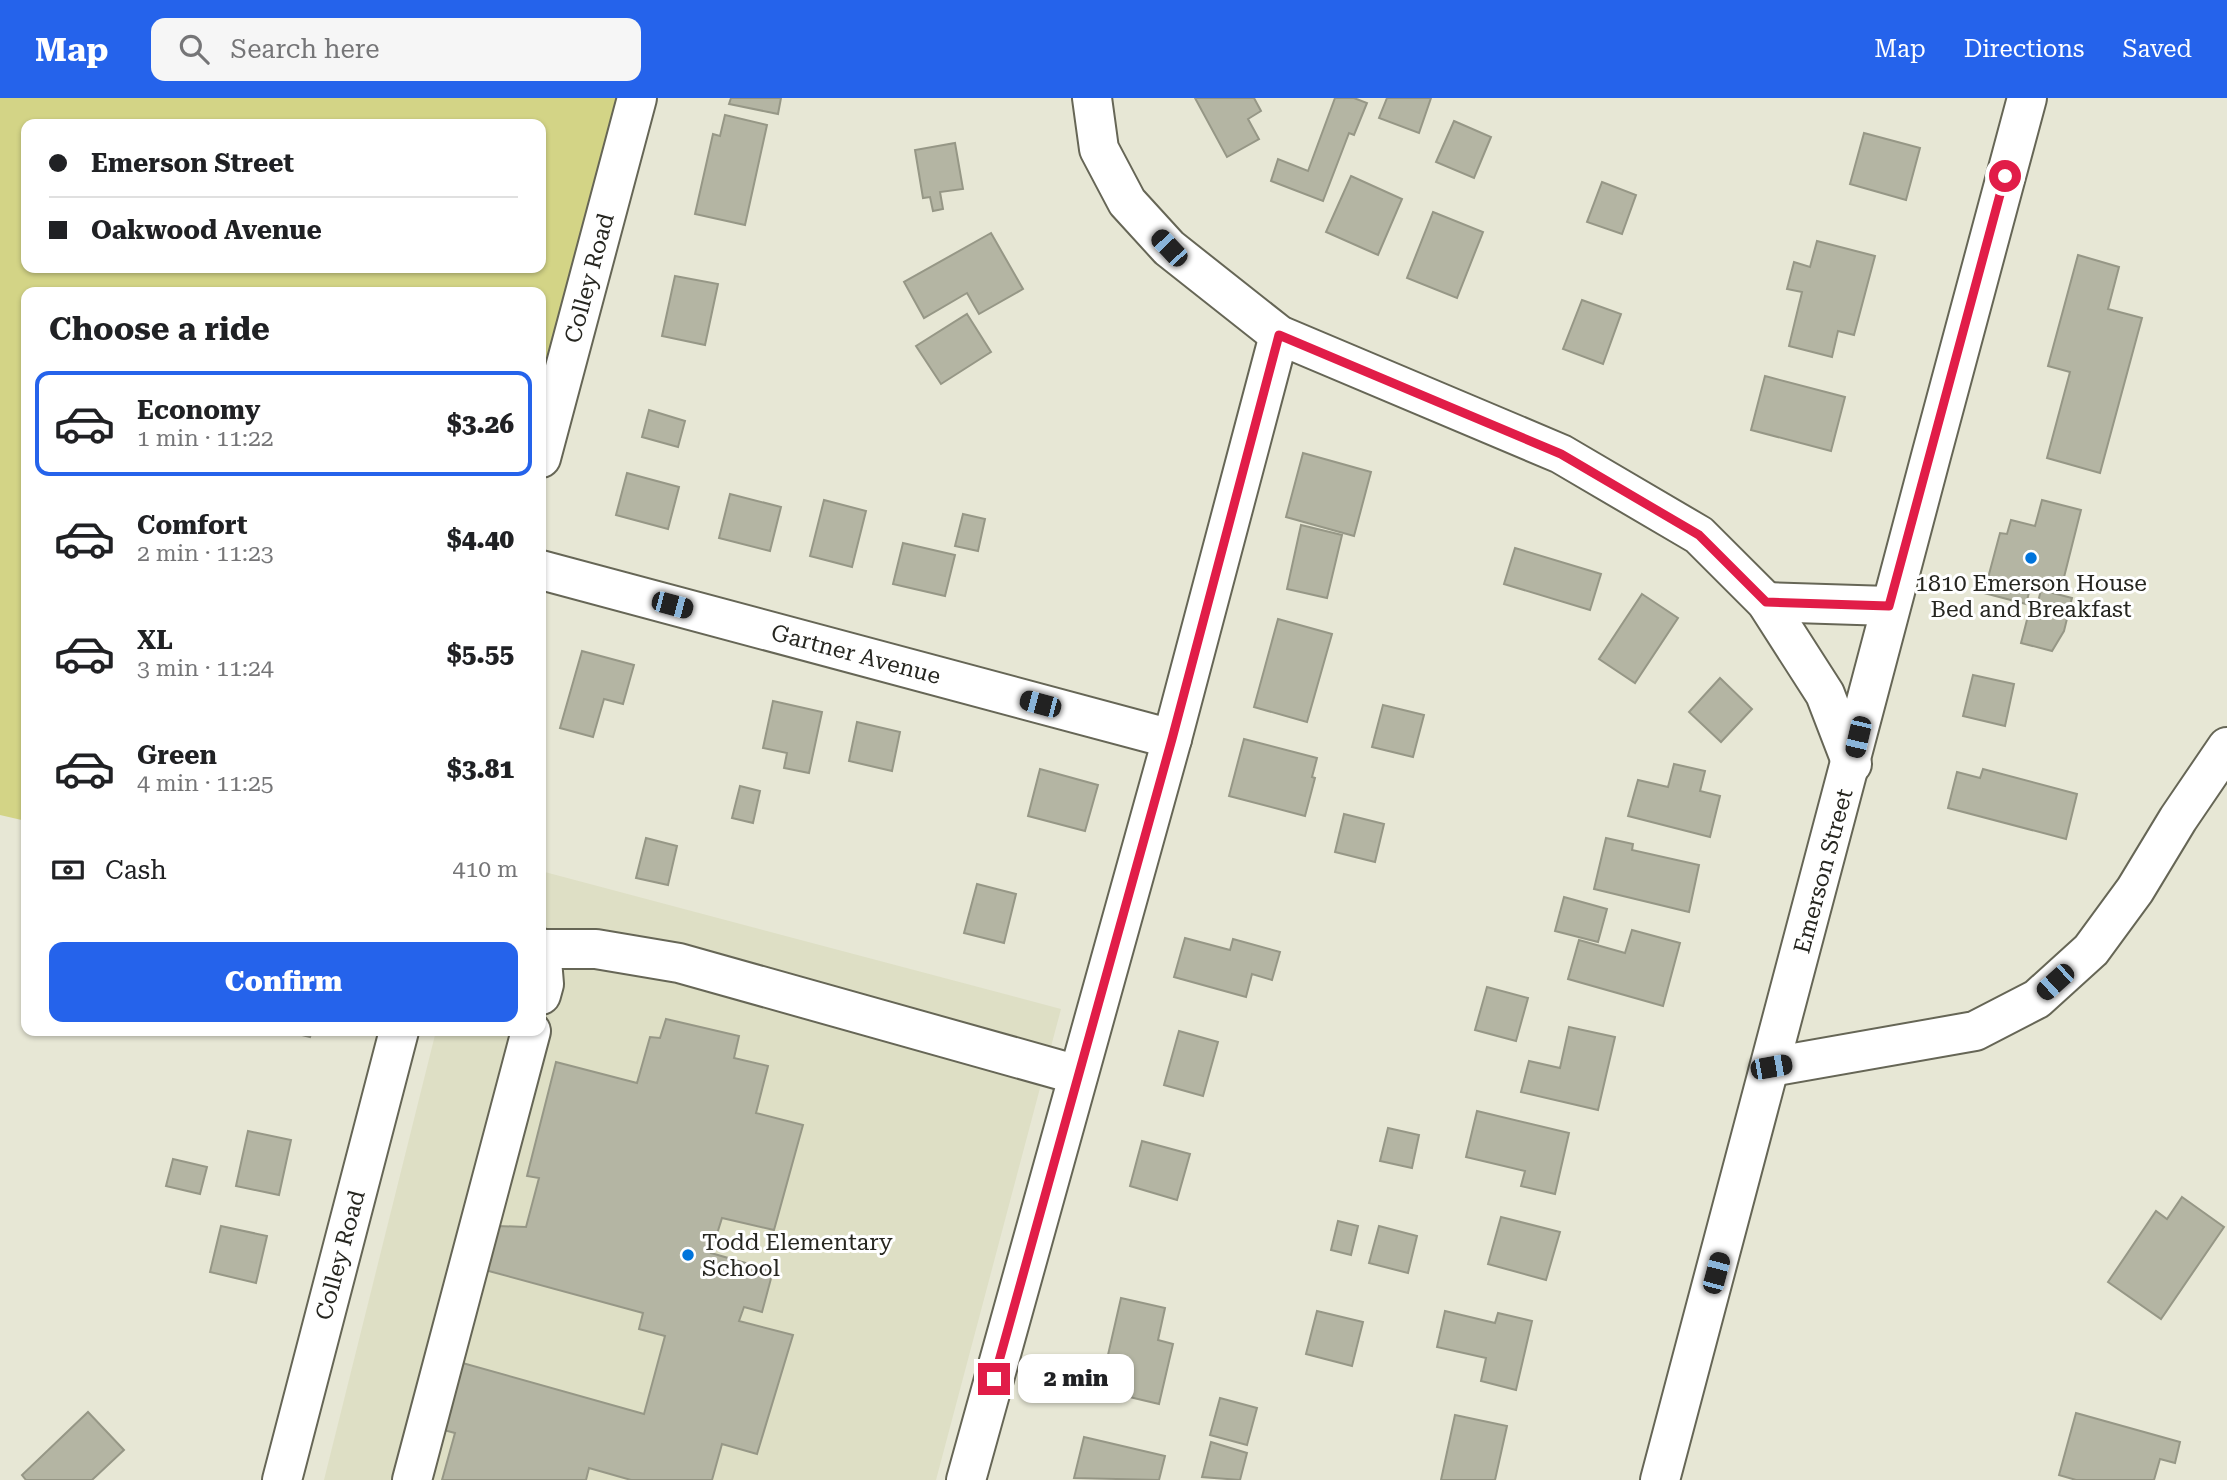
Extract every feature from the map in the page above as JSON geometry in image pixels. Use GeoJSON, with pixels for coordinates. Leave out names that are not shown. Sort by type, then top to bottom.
{"type":"FeatureCollection","features":[{"type":"Feature","properties":{"kind":"street","name":"Colley Road"},"geometry":{"type":"LineString","coordinates":[[546,439],[637,98]]}},
{"type":"Feature","properties":{"kind":"street"},"geometry":{"type":"LineString","coordinates":[[1092,98],[1099,149],[1127,202],[1169,248],[1279,335],[1561,454],[1699,535],[1766,602],[1825,694],[1852,764]]}},
{"type":"Feature","properties":{"kind":"street","name":"Emerson Street"},"geometry":{"type":"LineString","coordinates":[[1660,1480],[1852,764],[1889,606],[2027,98]]}},
{"type":"Feature","properties":{"kind":"street"},"geometry":{"type":"LineString","coordinates":[[966,1480],[1172,739],[1279,335]]}},
{"type":"Feature","properties":{"kind":"street","name":"Gartner Avenue"},"geometry":{"type":"LineString","coordinates":[[546,571],[1172,739]]}},
{"type":"Feature","properties":{"kind":"street"},"geometry":{"type":"LineString","coordinates":[[1766,602],[1889,606]]}},
{"type":"Feature","properties":{"kind":"street"},"geometry":{"type":"LineString","coordinates":[[1771,1067],[1975,1031],[2037,999],[2091,950],[2136,890],[2178,819],[2227,747]]}},
{"type":"Feature","properties":{"kind":"street"},"geometry":{"type":"LineString","coordinates":[[546,949],[596,949],[679,963],[1078,1075]]}},
{"type":"Feature","properties":{"kind":"street","name":"Colley Road"},"geometry":{"type":"LineString","coordinates":[[282,1480],[398,1036]]}},
{"type":"Feature","properties":{"kind":"street"},"geometry":{"type":"LineString","coordinates":[[412,1480],[530,1036]]}},
{"type":"Feature","properties":{"kind":"shaded area","name":"Todd Elementary School"},"geometry":{"type":"Polygon","coordinates":[[[546,872],[1061,1009],[936,1480],[324,1480],[435,1036],[546,1036],[546,872]]]}},
{"type":"Feature","properties":{"kind":"green space"},"geometry":{"type":"Polygon","coordinates":[[[0,98],[637,98],[546,439],[546,287],[21,287],[21,820],[0,815],[0,98]]]}},
{"type":"Feature","properties":{"kind":"building"},"geometry":{"type":"Polygon","coordinates":[[[731,98],[781,98],[778,114],[729,104],[731,98]]]}},
{"type":"Feature","properties":{"kind":"building"},"geometry":{"type":"Polygon","coordinates":[[[1195,98],[1254,98],[1261,111],[1248,119],[1259,139],[1227,157],[1195,98]]]}},
{"type":"Feature","properties":{"kind":"building"},"geometry":{"type":"Polygon","coordinates":[[[1335,98],[1354,98],[1367,103],[1354,135],[1349,133],[1323,201],[1271,181],[1278,159],[1308,171],[1335,98]]]}},
{"type":"Feature","properties":{"kind":"building"},"geometry":{"type":"Polygon","coordinates":[[[1387,98],[1431,98],[1419,133],[1379,118],[1387,98]]]}},
{"type":"Feature","properties":{"kind":"building"},"geometry":{"type":"Polygon","coordinates":[[[725,115],[767,125],[745,225],[695,214],[713,134],[720,136],[725,115]]]}},
{"type":"Feature","properties":{"kind":"building"},"geometry":{"type":"Polygon","coordinates":[[[1454,121],[1491,137],[1474,178],[1436,162],[1454,121]]]}},
{"type":"Feature","properties":{"kind":"building"},"geometry":{"type":"Polygon","coordinates":[[[1864,133],[1920,148],[1906,200],[1850,184],[1864,133]]]}},
{"type":"Feature","properties":{"kind":"building"},"geometry":{"type":"Polygon","coordinates":[[[955,143],[963,189],[940,192],[943,209],[933,211],[930,197],[923,198],[915,150],[955,143]]]}},
{"type":"Feature","properties":{"kind":"building"},"geometry":{"type":"Polygon","coordinates":[[[1351,176],[1402,199],[1378,255],[1326,232],[1351,176]]]}},
{"type":"Feature","properties":{"kind":"building"},"geometry":{"type":"Polygon","coordinates":[[[1602,182],[1636,195],[1622,234],[1587,222],[1602,182]]]}},
{"type":"Feature","properties":{"kind":"building"},"geometry":{"type":"Polygon","coordinates":[[[1433,212],[1483,232],[1457,298],[1407,278],[1433,212]]]}},
{"type":"Feature","properties":{"kind":"building"},"geometry":{"type":"Polygon","coordinates":[[[991,233],[1023,289],[979,314],[967,293],[924,318],[904,282],[991,233]]]}},
{"type":"Feature","properties":{"kind":"building"},"geometry":{"type":"Polygon","coordinates":[[[1817,241],[1875,256],[1854,335],[1838,331],[1832,357],[1789,346],[1802,292],[1787,289],[1794,262],[1810,267],[1817,241]]]}},
{"type":"Feature","properties":{"kind":"building"},"geometry":{"type":"Polygon","coordinates":[[[2078,255],[2119,267],[2108,309],[2142,318],[2100,473],[2047,458],[2070,372],[2048,366],[2078,255]]]}},
{"type":"Feature","properties":{"kind":"building"},"geometry":{"type":"Polygon","coordinates":[[[675,276],[718,284],[705,345],[662,336],[675,276]]]}},
{"type":"Feature","properties":{"kind":"building"},"geometry":{"type":"Polygon","coordinates":[[[1582,300],[1621,314],[1603,364],[1563,349],[1582,300]]]}},
{"type":"Feature","properties":{"kind":"building"},"geometry":{"type":"Polygon","coordinates":[[[967,314],[991,352],[941,384],[916,346],[967,314]]]}},
{"type":"Feature","properties":{"kind":"building"},"geometry":{"type":"Polygon","coordinates":[[[1765,376],[1845,397],[1831,451],[1751,430],[1765,376]]]}},
{"type":"Feature","properties":{"kind":"building"},"geometry":{"type":"Polygon","coordinates":[[[649,410],[685,421],[678,447],[642,437],[649,410]]]}},
{"type":"Feature","properties":{"kind":"building"},"geometry":{"type":"Polygon","coordinates":[[[1303,453],[1371,472],[1354,536],[1286,517],[1303,453]]]}},
{"type":"Feature","properties":{"kind":"building"},"geometry":{"type":"Polygon","coordinates":[[[627,473],[679,487],[668,529],[616,515],[627,473]]]}},
{"type":"Feature","properties":{"kind":"building"},"geometry":{"type":"Polygon","coordinates":[[[730,494],[781,507],[770,551],[719,538],[730,494]]]}},
{"type":"Feature","properties":{"kind":"building"},"geometry":{"type":"Polygon","coordinates":[[[824,500],[866,511],[852,567],[810,556],[824,500]]]}},
{"type":"Feature","properties":{"kind":"building","name":"1810 Emerson House Bed and Breakfast"},"geometry":{"type":"Polygon","coordinates":[[[2042,500],[2081,510],[2061,589],[2032,581],[2026,604],[1984,593],[2000,533],[2007,534],[2011,520],[2035,526],[2042,500]]]}},
{"type":"Feature","properties":{"kind":"building"},"geometry":{"type":"Polygon","coordinates":[[[963,514],[985,519],[978,551],[955,546],[963,514]]]}},
{"type":"Feature","properties":{"kind":"building"},"geometry":{"type":"Polygon","coordinates":[[[1301,525],[1342,535],[1327,598],[1287,589],[1301,525]]]}},
{"type":"Feature","properties":{"kind":"building"},"geometry":{"type":"Polygon","coordinates":[[[903,543],[955,555],[945,596],[893,584],[903,543]]]}},
{"type":"Feature","properties":{"kind":"building"},"geometry":{"type":"Polygon","coordinates":[[[1515,548],[1601,574],[1590,610],[1504,584],[1515,548]]]}},
{"type":"Feature","properties":{"kind":"building"},"geometry":{"type":"Polygon","coordinates":[[[2041,590],[2072,598],[2064,631],[2052,651],[2021,643],[2029,612],[2035,614],[2041,590]]]}},
{"type":"Feature","properties":{"kind":"building"},"geometry":{"type":"Polygon","coordinates":[[[1642,594],[1678,618],[1635,683],[1599,659],[1642,594]]]}},
{"type":"Feature","properties":{"kind":"building"},"geometry":{"type":"Polygon","coordinates":[[[1278,619],[1332,634],[1307,722],[1254,707],[1278,619]]]}},
{"type":"Feature","properties":{"kind":"building"},"geometry":{"type":"Polygon","coordinates":[[[582,651],[634,665],[623,704],[604,699],[593,737],[560,728],[582,651]]]}},
{"type":"Feature","properties":{"kind":"building"},"geometry":{"type":"Polygon","coordinates":[[[1973,675],[2014,684],[2005,726],[1963,716],[1973,675]]]}},
{"type":"Feature","properties":{"kind":"building"},"geometry":{"type":"Polygon","coordinates":[[[1720,678],[1752,709],[1721,742],[1689,712],[1720,678]]]}},
{"type":"Feature","properties":{"kind":"building"},"geometry":{"type":"Polygon","coordinates":[[[773,701],[822,712],[809,773],[784,768],[787,753],[763,748],[773,701]]]}},
{"type":"Feature","properties":{"kind":"building"},"geometry":{"type":"Polygon","coordinates":[[[1383,705],[1424,715],[1413,757],[1372,747],[1383,705]]]}},
{"type":"Feature","properties":{"kind":"building"},"geometry":{"type":"Polygon","coordinates":[[[857,722],[900,732],[892,771],[849,761],[857,722]]]}},
{"type":"Feature","properties":{"kind":"building"},"geometry":{"type":"Polygon","coordinates":[[[1244,739],[1317,758],[1305,816],[1229,796],[1244,739]]]}},
{"type":"Feature","properties":{"kind":"building"},"geometry":{"type":"Polygon","coordinates":[[[1674,764],[1705,771],[1700,791],[1720,796],[1710,837],[1628,816],[1638,780],[1668,787],[1674,764]]]}},
{"type":"Feature","properties":{"kind":"building"},"geometry":{"type":"Polygon","coordinates":[[[1040,769],[1098,785],[1085,831],[1028,816],[1040,769]]]}},
{"type":"Feature","properties":{"kind":"building"},"geometry":{"type":"Polygon","coordinates":[[[1983,769],[2077,794],[2066,839],[1948,808],[1957,772],[1980,778],[1983,769]]]}},
{"type":"Feature","properties":{"kind":"building"},"geometry":{"type":"Polygon","coordinates":[[[740,786],[760,791],[753,823],[732,818],[740,786]]]}},
{"type":"Feature","properties":{"kind":"building"},"geometry":{"type":"Polygon","coordinates":[[[1344,814],[1384,824],[1375,862],[1335,852],[1344,814]]]}},
{"type":"Feature","properties":{"kind":"building"},"geometry":{"type":"Polygon","coordinates":[[[646,838],[677,846],[668,885],[636,878],[646,838]]]}},
{"type":"Feature","properties":{"kind":"building"},"geometry":{"type":"Polygon","coordinates":[[[1606,838],[1633,844],[1632,850],[1699,865],[1689,912],[1594,889],[1606,838]]]}},
{"type":"Feature","properties":{"kind":"building"},"geometry":{"type":"Polygon","coordinates":[[[977,884],[1016,894],[1004,943],[964,933],[977,884]]]}},
{"type":"Feature","properties":{"kind":"building"},"geometry":{"type":"Polygon","coordinates":[[[1564,897],[1607,909],[1598,942],[1555,931],[1564,897]]]}},
{"type":"Feature","properties":{"kind":"building"},"geometry":{"type":"Polygon","coordinates":[[[1632,930],[1680,943],[1663,1006],[1568,979],[1579,940],[1625,953],[1632,930]]]}},
{"type":"Feature","properties":{"kind":"building"},"geometry":{"type":"Polygon","coordinates":[[[1185,938],[1230,950],[1233,939],[1280,952],[1272,980],[1252,974],[1246,997],[1174,977],[1185,938]]]}},
{"type":"Feature","properties":{"kind":"building"},"geometry":{"type":"Polygon","coordinates":[[[1487,987],[1528,998],[1516,1041],[1475,1030],[1487,987]]]}},
{"type":"Feature","properties":{"kind":"building"},"geometry":{"type":"Polygon","coordinates":[[[666,1019],[739,1036],[734,1058],[768,1066],[756,1113],[803,1125],[774,1230],[722,1218],[711,1253],[773,1271],[762,1312],[744,1307],[739,1321],[793,1335],[757,1454],[722,1444],[712,1480],[631,1480],[589,1468],[586,1480],[442,1480],[455,1433],[440,1429],[459,1362],[644,1414],[665,1336],[639,1329],[643,1313],[485,1270],[498,1226],[526,1227],[539,1178],[527,1176],[556,1062],[637,1083],[650,1037],[660,1038],[666,1019]]]}},
{"type":"Feature","properties":{"kind":"building"},"geometry":{"type":"Polygon","coordinates":[[[1569,1027],[1615,1037],[1598,1110],[1521,1092],[1529,1061],[1560,1068],[1569,1027]]]}},
{"type":"Feature","properties":{"kind":"building"},"geometry":{"type":"Polygon","coordinates":[[[1179,1031],[1218,1042],[1203,1096],[1164,1085],[1179,1031]]]}},
{"type":"Feature","properties":{"kind":"building"},"geometry":{"type":"Polygon","coordinates":[[[1477,1111],[1569,1133],[1555,1194],[1521,1186],[1525,1171],[1466,1157],[1477,1111]]]}},
{"type":"Feature","properties":{"kind":"building"},"geometry":{"type":"Polygon","coordinates":[[[1388,1128],[1419,1135],[1412,1168],[1380,1161],[1388,1128]]]}},
{"type":"Feature","properties":{"kind":"building"},"geometry":{"type":"Polygon","coordinates":[[[248,1131],[291,1140],[279,1195],[236,1186],[248,1131]]]}},
{"type":"Feature","properties":{"kind":"building"},"geometry":{"type":"Polygon","coordinates":[[[1142,1141],[1190,1154],[1177,1200],[1130,1186],[1142,1141]]]}},
{"type":"Feature","properties":{"kind":"building"},"geometry":{"type":"Polygon","coordinates":[[[173,1159],[207,1167],[200,1194],[166,1186],[173,1159]]]}},
{"type":"Feature","properties":{"kind":"building"},"geometry":{"type":"Polygon","coordinates":[[[2182,1197],[2224,1227],[2161,1319],[2108,1282],[2156,1211],[2167,1219],[2182,1197]]]}},
{"type":"Feature","properties":{"kind":"building"},"geometry":{"type":"Polygon","coordinates":[[[1501,1217],[1560,1232],[1546,1280],[1488,1264],[1501,1217]]]}},
{"type":"Feature","properties":{"kind":"building"},"geometry":{"type":"Polygon","coordinates":[[[1338,1221],[1358,1226],[1351,1255],[1331,1250],[1338,1221]]]}},
{"type":"Feature","properties":{"kind":"building"},"geometry":{"type":"Polygon","coordinates":[[[221,1226],[267,1236],[256,1283],[210,1272],[221,1226]]]}},
{"type":"Feature","properties":{"kind":"building"},"geometry":{"type":"Polygon","coordinates":[[[1379,1226],[1417,1236],[1408,1273],[1369,1263],[1379,1226]]]}},
{"type":"Feature","properties":{"kind":"building"},"geometry":{"type":"Polygon","coordinates":[[[1121,1298],[1165,1308],[1158,1340],[1173,1344],[1159,1404],[1100,1390],[1121,1298]]]}},
{"type":"Feature","properties":{"kind":"building"},"geometry":{"type":"Polygon","coordinates":[[[1317,1311],[1363,1322],[1352,1366],[1306,1354],[1317,1311]]]}},
{"type":"Feature","properties":{"kind":"building"},"geometry":{"type":"Polygon","coordinates":[[[1445,1311],[1495,1323],[1498,1313],[1532,1321],[1516,1390],[1481,1381],[1486,1358],[1437,1347],[1445,1311]]]}},
{"type":"Feature","properties":{"kind":"building"},"geometry":{"type":"Polygon","coordinates":[[[1220,1398],[1257,1408],[1247,1445],[1210,1435],[1220,1398]]]}},
{"type":"Feature","properties":{"kind":"building"},"geometry":{"type":"Polygon","coordinates":[[[88,1412],[124,1450],[92,1480],[26,1480],[22,1475],[88,1412]]]}},
{"type":"Feature","properties":{"kind":"building"},"geometry":{"type":"Polygon","coordinates":[[[2076,1413],[2180,1442],[2175,1463],[2160,1459],[2154,1480],[2076,1480],[2059,1475],[2076,1413]]]}},
{"type":"Feature","properties":{"kind":"building"},"geometry":{"type":"Polygon","coordinates":[[[1455,1415],[1507,1426],[1495,1480],[1441,1480],[1455,1415]]]}},
{"type":"Feature","properties":{"kind":"building"},"geometry":{"type":"Polygon","coordinates":[[[1084,1437],[1165,1456],[1159,1480],[1074,1478],[1084,1437]]]}},
{"type":"Feature","properties":{"kind":"building"},"geometry":{"type":"Polygon","coordinates":[[[1211,1442],[1247,1453],[1240,1480],[1202,1477],[1211,1442]]]}},
{"type":"Feature","properties":{"kind":"place","name":"1810 Emerson House Bed and Breakfast"},"geometry":{"type":"Point","coordinates":[2031,558]}},
{"type":"Feature","properties":{"kind":"place","name":"Todd Elementary School"},"geometry":{"type":"Point","coordinates":[688,1255]}},
{"type":"Feature","properties":{"kind":"route"},"geometry":{"type":"LineString","coordinates":[[994,1379],[1172,739],[1279,335],[1561,454],[1699,535],[1766,602],[1889,606],[2005,176]]}}]}
